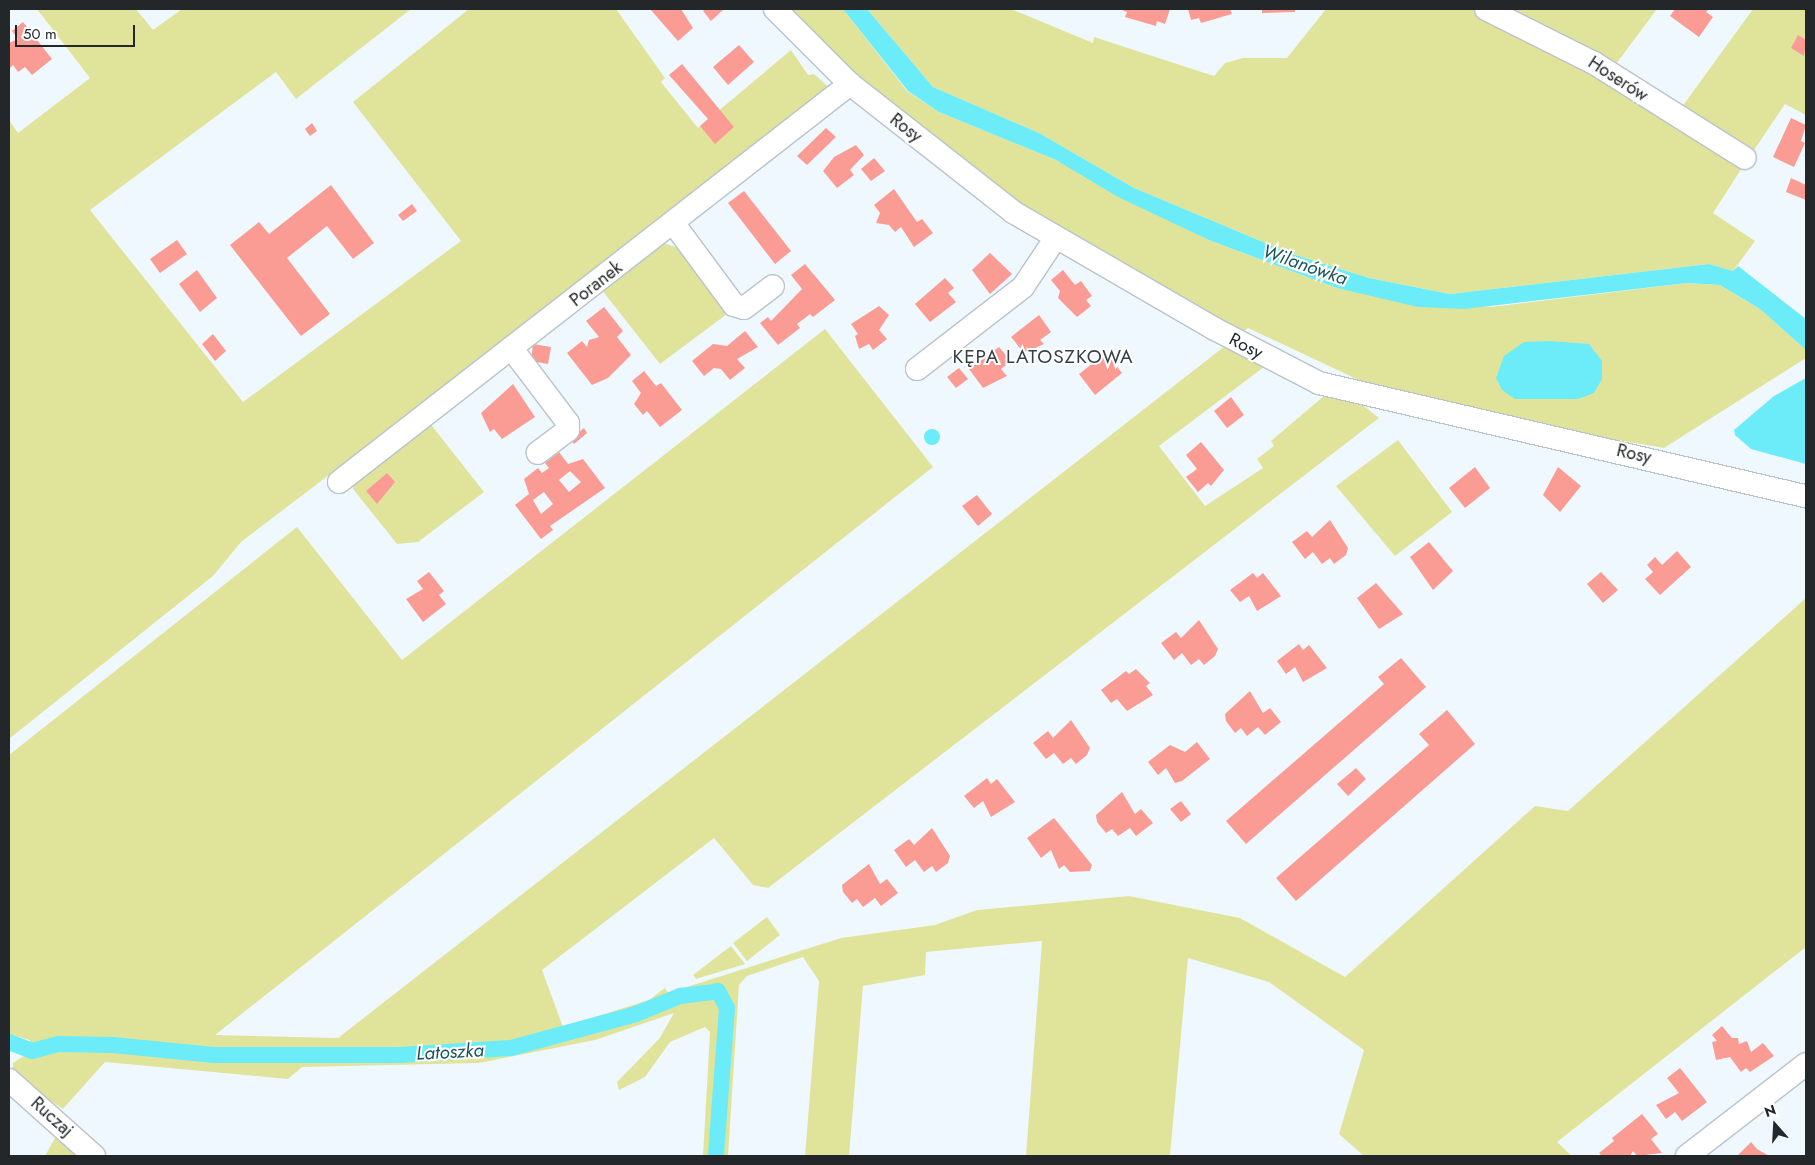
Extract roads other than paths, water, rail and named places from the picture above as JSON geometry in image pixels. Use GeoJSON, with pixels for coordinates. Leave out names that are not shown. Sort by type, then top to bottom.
{"type":"FeatureCollection","features":[{"type":"Feature","properties":{"kind":"street","name":"Rosy"},"geometry":{"type":"LineString","coordinates":[[776,9],[850,84],[1012,212],[1055,239],[1319,383],[1806,496]]}},
{"type":"Feature","properties":{"kind":"street","name":"Hoserów"},"geometry":{"type":"LineString","coordinates":[[1486,9],[1569,48],[1745,158]]}},
{"type":"Feature","properties":{"kind":"street","name":"Poranek"},"geometry":{"type":"LineString","coordinates":[[339,482],[674,224],[850,84]]}},
{"type":"Feature","properties":{"kind":"street"},"geometry":{"type":"LineString","coordinates":[[674,224],[734,305],[744,308],[773,286]]}},
{"type":"Feature","properties":{"kind":"street"},"geometry":{"type":"LineString","coordinates":[[917,370],[1023,287],[1055,239]]}},
{"type":"Feature","properties":{"kind":"street"},"geometry":{"type":"LineString","coordinates":[[512,349],[568,423],[568,430],[538,454]]}},
{"type":"Feature","properties":{"kind":"street"},"geometry":{"type":"LineString","coordinates":[[1687,1156],[1806,1064]]}},
{"type":"Feature","properties":{"kind":"street","name":"Ruczaj"},"geometry":{"type":"LineString","coordinates":[[9,1080],[94,1156]]}},
{"type":"Feature","properties":{"kind":"water","name":"Wilanówka"},"geometry":{"type":"Polygon","coordinates":[[[843,9],[867,9],[933,87],[1039,133],[1134,188],[1289,253],[1369,278],[1450,294],[1709,264],[1733,271],[1738,266],[1806,319],[1806,350],[1760,309],[1720,285],[1687,283],[1464,309],[1418,307],[1337,288],[1209,240],[1118,197],[1056,160],[939,112],[908,91],[843,9]]]}},
{"type":"Feature","properties":{"kind":"water"},"geometry":{"type":"Polygon","coordinates":[[[1549,341],[1589,344],[1602,361],[1602,379],[1594,393],[1578,399],[1515,399],[1502,390],[1496,378],[1504,356],[1524,342],[1549,341]]]}},
{"type":"Feature","properties":{"kind":"water"},"geometry":{"type":"Polygon","coordinates":[[[1806,378],[1806,464],[1751,449],[1735,435],[1734,430],[1774,396],[1806,378]]]}},
{"type":"Feature","properties":{"kind":"water"},"geometry":{"type":"Polygon","coordinates":[[[929,429],[935,429],[940,434],[938,443],[929,445],[924,440],[924,434],[929,429]]]}},
{"type":"Feature","properties":{"kind":"waterway","name":"Latoszka"},"geometry":{"type":"LineString","coordinates":[[9,1042],[32,1051],[58,1044],[113,1045],[214,1055],[399,1055],[511,1048],[636,1014],[680,996],[718,991],[727,1008],[716,1156]]}},
{"type":"Feature","properties":{"kind":"district","name":"KĘPA LATOSZKOWA"},"geometry":{"type":"Point","coordinates":[1043,357]}}]}
